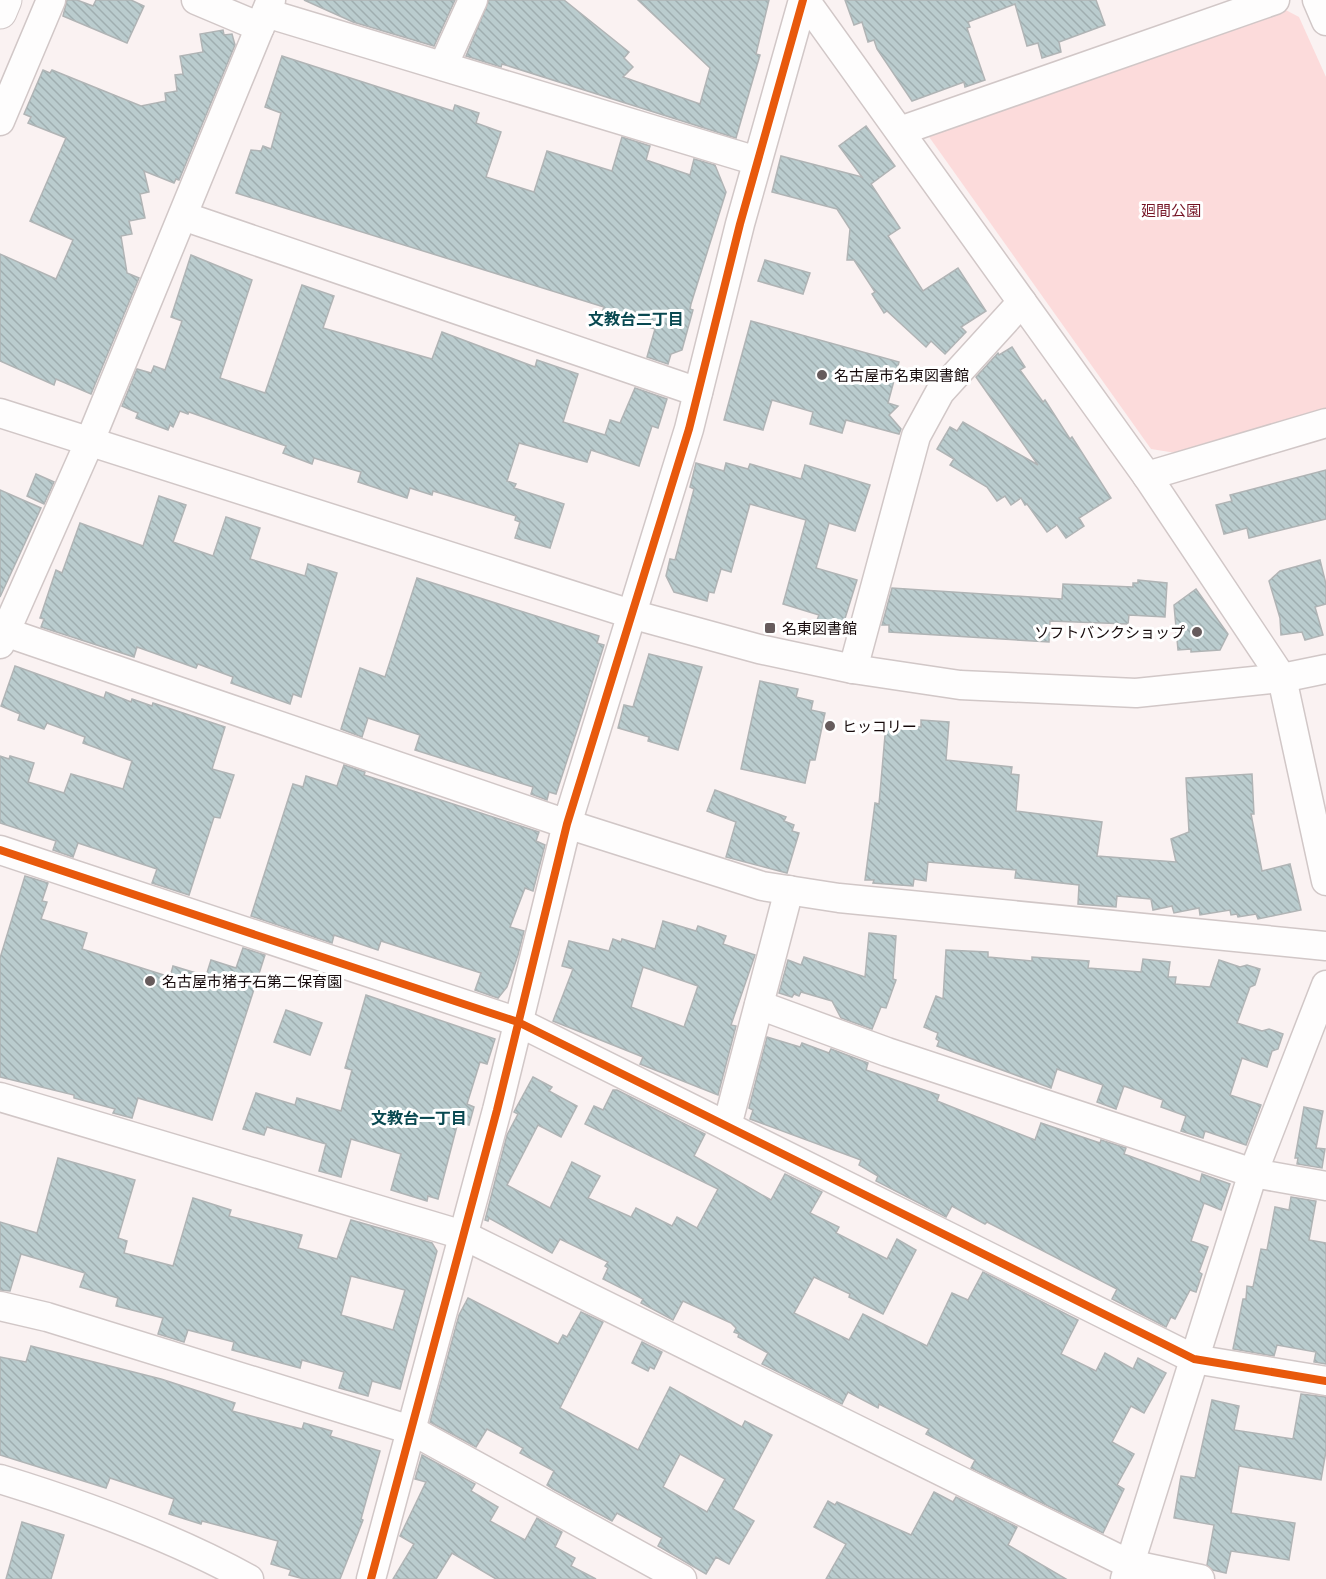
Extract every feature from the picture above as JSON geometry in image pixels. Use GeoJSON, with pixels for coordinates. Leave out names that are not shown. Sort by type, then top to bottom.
{"type":"FeatureCollection","features":[{"type":"Feature","properties":{"kind":"highway"},"geometry":{"type":"LineString","coordinates":[[0,12],[5,0]]}},
{"type":"Feature","properties":{"kind":"street"},"geometry":{"type":"LineString","coordinates":[[0,121],[51,0]]}},
{"type":"Feature","properties":{"kind":"street"},"geometry":{"type":"LineString","coordinates":[[196,0],[266,13],[758,161]]}},
{"type":"Feature","properties":{"kind":"street"},"geometry":{"type":"LineString","coordinates":[[443,66],[473,0]]}},
{"type":"Feature","properties":{"kind":"street"},"geometry":{"type":"LineString","coordinates":[[804,0],[1147,476],[1282,678],[1319,815],[1326,881]]}},
{"type":"Feature","properties":{"kind":"street"},"geometry":{"type":"LineString","coordinates":[[371,1579],[464,1235],[567,824],[698,392],[758,161],[804,0]]}},
{"type":"Feature","properties":{"kind":"street"},"geometry":{"type":"LineString","coordinates":[[900,131],[1275,0]]}},
{"type":"Feature","properties":{"kind":"street"},"geometry":{"type":"LineString","coordinates":[[1317,0],[1326,21]]}},
{"type":"Feature","properties":{"kind":"street"},"geometry":{"type":"LineString","coordinates":[[266,13],[89,443],[2,638],[762,886],[839,898],[1326,946]]}},
{"type":"Feature","properties":{"kind":"street"},"geometry":{"type":"LineString","coordinates":[[183,216],[698,392]]}},
{"type":"Feature","properties":{"kind":"street"},"geometry":{"type":"LineString","coordinates":[[853,669],[916,436],[940,392],[1022,302]]}},
{"type":"Feature","properties":{"kind":"street"},"geometry":{"type":"LineString","coordinates":[[0,413],[631,614],[759,648],[853,669],[960,685],[1136,693],[1282,678],[1326,669]]}},
{"type":"Feature","properties":{"kind":"street"},"geometry":{"type":"LineString","coordinates":[[1147,476],[1326,423]]}},
{"type":"Feature","properties":{"kind":"street"},"geometry":{"type":"LineString","coordinates":[[0,850],[518,1022],[1194,1359],[1326,1381]]}},
{"type":"Feature","properties":{"kind":"street"},"geometry":{"type":"LineString","coordinates":[[727,1126],[789,890]]}},
{"type":"Feature","properties":{"kind":"street"},"geometry":{"type":"LineString","coordinates":[[1127,1571],[1252,1173],[1326,985]]}},
{"type":"Feature","properties":{"kind":"street"},"geometry":{"type":"LineString","coordinates":[[759,1005],[887,1052],[1252,1173],[1326,1186]]}},
{"type":"Feature","properties":{"kind":"street"},"geometry":{"type":"LineString","coordinates":[[0,1097],[464,1235],[1127,1571],[1200,1579]]}},
{"type":"Feature","properties":{"kind":"street"},"geometry":{"type":"LineString","coordinates":[[0,1306],[47,1317],[411,1430],[682,1579]]}},
{"type":"Feature","properties":{"kind":"street"},"geometry":{"type":"LineString","coordinates":[[2,1486],[88,1507],[226,1566],[249,1579]]}},
{"type":"Feature","properties":{"kind":"green space","name":"廻間公園"},"geometry":{"type":"Polygon","coordinates":[[[1280,7],[1299,17],[1326,77],[1326,410],[1176,453],[1151,449],[927,134],[1280,7]]]}},
{"type":"Feature","properties":{"kind":"building"},"geometry":{"type":"Polygon","coordinates":[[[67,0],[77,0],[93,6],[96,0],[131,0],[144,6],[127,43],[63,16],[67,0]]]}},
{"type":"Feature","properties":{"kind":"building"},"geometry":{"type":"Polygon","coordinates":[[[304,0],[455,0],[434,46],[353,22],[304,0]]]}},
{"type":"Feature","properties":{"kind":"building"},"geometry":{"type":"Polygon","coordinates":[[[489,0],[564,0],[629,52],[624,58],[633,67],[623,77],[700,104],[710,68],[638,0],[769,0],[756,54],[760,55],[736,138],[502,64],[501,67],[466,56],[489,0]]]}},
{"type":"Feature","properties":{"kind":"building"},"geometry":{"type":"Polygon","coordinates":[[[845,0],[1096,0],[1105,25],[1059,42],[1061,52],[1042,58],[1038,43],[1027,46],[1015,4],[968,22],[970,27],[967,28],[985,80],[965,87],[964,82],[912,101],[877,49],[874,40],[868,42],[862,22],[854,25],[845,0]]]}},
{"type":"Feature","properties":{"kind":"building"},"geometry":{"type":"Polygon","coordinates":[[[223,30],[224,35],[232,34],[235,45],[179,180],[176,179],[174,183],[144,171],[149,192],[140,194],[145,218],[129,221],[132,234],[121,236],[127,273],[139,278],[91,394],[56,379],[54,385],[0,361],[0,254],[56,279],[73,240],[30,221],[66,138],[28,123],[31,117],[24,114],[43,70],[50,73],[52,70],[141,106],[166,101],[165,93],[177,91],[175,75],[183,74],[180,56],[203,52],[200,34],[223,30]]]}},
{"type":"Feature","properties":{"kind":"building"},"geometry":{"type":"Polygon","coordinates":[[[282,56],[453,111],[455,105],[479,113],[476,123],[501,132],[486,177],[534,192],[547,151],[612,171],[622,137],[650,146],[646,160],[690,175],[694,159],[715,165],[726,192],[691,304],[690,309],[693,310],[682,350],[671,354],[668,364],[647,357],[655,329],[602,312],[604,307],[236,193],[251,150],[261,151],[263,146],[271,149],[281,113],[265,107],[282,56]]]}},
{"type":"Feature","properties":{"kind":"building"},"geometry":{"type":"Polygon","coordinates":[[[866,126],[895,166],[871,184],[900,228],[888,236],[923,291],[958,268],[986,311],[961,327],[966,332],[945,354],[931,341],[926,347],[887,311],[884,313],[872,294],[875,292],[854,260],[847,260],[850,229],[837,209],[772,192],[781,156],[862,177],[839,146],[866,126]]]}},
{"type":"Feature","properties":{"kind":"building"},"geometry":{"type":"Polygon","coordinates":[[[191,255],[252,280],[220,378],[265,393],[302,285],[334,296],[323,328],[432,359],[442,332],[535,367],[537,360],[578,374],[563,422],[605,435],[610,420],[620,423],[635,388],[667,399],[658,428],[652,426],[639,466],[591,450],[587,462],[519,443],[507,481],[516,484],[514,488],[564,504],[550,548],[515,538],[520,522],[515,520],[516,516],[433,491],[432,495],[410,488],[407,498],[358,482],[361,472],[314,458],[312,464],[283,453],[286,446],[189,412],[188,414],[180,411],[173,427],[170,425],[168,430],[136,418],[138,413],[122,406],[137,369],[151,373],[154,366],[165,370],[182,321],[171,317],[191,255]]]}},
{"type":"Feature","properties":{"kind":"building"},"geometry":{"type":"Polygon","coordinates":[[[765,260],[810,273],[803,294],[758,281],[765,260]]]}},
{"type":"Feature","properties":{"kind":"building"},"geometry":{"type":"Polygon","coordinates":[[[751,321],[899,362],[888,403],[898,406],[889,415],[901,429],[899,434],[846,420],[842,433],[810,424],[813,412],[772,400],[763,430],[724,420],[751,321]]]}},
{"type":"Feature","properties":{"kind":"building"},"geometry":{"type":"Polygon","coordinates":[[[1012,347],[1025,367],[1020,370],[1043,402],[1045,400],[1070,439],[1072,437],[1111,498],[1079,518],[1084,526],[1066,538],[1057,525],[1047,532],[1021,498],[1011,505],[1005,496],[997,501],[987,487],[950,465],[954,459],[937,449],[950,427],[957,431],[963,422],[1038,465],[976,377],[998,353],[999,355],[1012,347]]]}},
{"type":"Feature","properties":{"kind":"building"},"geometry":{"type":"Polygon","coordinates":[[[696,463],[724,471],[726,463],[748,469],[750,464],[801,479],[805,465],[870,485],[855,531],[829,523],[816,568],[857,580],[842,628],[817,620],[819,615],[783,604],[806,520],[750,504],[731,572],[721,569],[714,593],[709,592],[707,601],[674,592],[666,576],[670,559],[675,560],[694,489],[690,487],[696,463]]]}},
{"type":"Feature","properties":{"kind":"building"},"geometry":{"type":"Polygon","coordinates":[[[1326,470],[1326,519],[1249,538],[1247,528],[1224,534],[1216,505],[1232,501],[1230,495],[1326,470]]]}},
{"type":"Feature","properties":{"kind":"building"},"geometry":{"type":"Polygon","coordinates":[[[36,474],[54,482],[44,504],[27,496],[36,474]]]}},
{"type":"Feature","properties":{"kind":"building"},"geometry":{"type":"Polygon","coordinates":[[[0,490],[41,508],[0,597],[0,490]]]}},
{"type":"Feature","properties":{"kind":"building"},"geometry":{"type":"Polygon","coordinates":[[[159,496],[186,505],[173,542],[213,556],[226,517],[260,528],[250,559],[305,576],[308,564],[337,573],[301,697],[293,694],[290,704],[231,683],[233,677],[198,664],[196,668],[137,647],[134,657],[41,627],[44,619],[40,618],[56,570],[62,573],[80,523],[143,546],[159,496]]]}},
{"type":"Feature","properties":{"kind":"building"},"geometry":{"type":"Polygon","coordinates":[[[1320,560],[1326,584],[1326,604],[1315,607],[1323,635],[1305,640],[1302,632],[1281,635],[1280,618],[1269,581],[1280,571],[1320,560]]]}},
{"type":"Feature","properties":{"kind":"building"},"geometry":{"type":"Polygon","coordinates":[[[417,578],[599,636],[597,643],[604,645],[556,794],[549,792],[547,800],[531,794],[533,787],[415,750],[420,735],[368,718],[362,737],[341,729],[360,668],[385,677],[417,578]]]}},
{"type":"Feature","properties":{"kind":"building"},"geometry":{"type":"Polygon","coordinates":[[[1138,580],[1167,583],[1165,617],[1129,615],[1128,624],[1050,621],[1049,642],[889,632],[889,625],[882,625],[892,588],[1062,599],[1063,584],[1133,587],[1133,583],[1138,583],[1138,580]]]}},
{"type":"Feature","properties":{"kind":"building"},"geometry":{"type":"Polygon","coordinates":[[[1196,589],[1228,634],[1220,650],[1191,652],[1191,649],[1178,650],[1174,605],[1196,589]]]}},
{"type":"Feature","properties":{"kind":"building"},"geometry":{"type":"Polygon","coordinates":[[[649,654],[702,667],[678,750],[648,741],[649,737],[618,728],[624,705],[633,707],[649,654]]]}},
{"type":"Feature","properties":{"kind":"building"},"geometry":{"type":"Polygon","coordinates":[[[15,666],[104,698],[106,692],[131,702],[132,699],[152,706],[153,703],[225,727],[212,769],[234,775],[220,818],[214,817],[189,895],[152,883],[157,869],[78,843],[73,857],[53,850],[56,841],[0,823],[0,756],[9,759],[10,756],[34,763],[28,782],[64,793],[71,774],[123,789],[132,761],[83,743],[85,737],[47,723],[44,729],[18,720],[20,714],[1,706],[15,666]]]}},
{"type":"Feature","properties":{"kind":"building"},"geometry":{"type":"Polygon","coordinates":[[[760,681],[798,689],[796,697],[813,701],[811,710],[825,713],[815,760],[810,760],[805,783],[741,769],[760,681]]]}},
{"type":"Feature","properties":{"kind":"building"},"geometry":{"type":"Polygon","coordinates":[[[921,720],[949,722],[946,760],[1012,767],[1011,774],[1019,775],[1016,811],[1102,822],[1097,856],[1176,862],[1171,839],[1189,832],[1186,778],[1252,774],[1254,814],[1251,814],[1262,871],[1290,864],[1301,910],[1258,919],[1256,914],[1238,917],[1237,914],[1231,915],[1230,910],[1200,915],[1199,908],[1174,913],[1172,906],[1153,910],[1151,899],[1117,896],[1116,907],[1078,904],[1079,885],[1015,878],[1016,870],[928,862],[926,881],[914,879],[913,886],[873,883],[874,880],[865,880],[875,803],[879,804],[886,724],[921,727],[921,720]]]}},
{"type":"Feature","properties":{"kind":"building"},"geometry":{"type":"Polygon","coordinates":[[[344,765],[365,772],[364,775],[539,832],[536,841],[545,845],[533,891],[525,888],[510,927],[524,931],[507,987],[498,998],[475,990],[481,973],[381,941],[378,950],[334,935],[332,943],[251,916],[293,784],[303,787],[306,776],[337,786],[344,765]]]}},
{"type":"Feature","properties":{"kind":"building"},"geometry":{"type":"Polygon","coordinates":[[[715,790],[786,817],[784,821],[794,825],[792,831],[799,833],[787,873],[726,857],[736,822],[707,811],[715,790]]]}},
{"type":"Feature","properties":{"kind":"building"},"geometry":{"type":"Polygon","coordinates":[[[25,876],[48,883],[42,901],[47,902],[41,919],[87,933],[82,949],[170,977],[173,966],[206,976],[211,960],[236,968],[243,948],[265,955],[212,1120],[138,1098],[132,1118],[113,1113],[115,1109],[74,1098],[74,1095],[0,1077],[0,958],[25,876]]]}},
{"type":"Feature","properties":{"kind":"building"},"geometry":{"type":"Polygon","coordinates":[[[663,921],[696,931],[698,926],[726,936],[723,944],[755,955],[731,1025],[736,1026],[718,1095],[640,1064],[643,1057],[553,1021],[573,969],[562,966],[569,941],[609,951],[613,939],[621,942],[622,939],[655,949],[663,921]],[[643,967],[631,1007],[684,1027],[698,986],[643,967]]]}},
{"type":"Feature","properties":{"kind":"building"},"geometry":{"type":"Polygon","coordinates":[[[869,933],[896,936],[893,979],[896,980],[886,1008],[881,1007],[872,1029],[841,1018],[832,1001],[801,992],[799,996],[794,994],[792,997],[779,993],[788,960],[801,965],[804,957],[865,977],[869,933]]]}},
{"type":"Feature","properties":{"kind":"building"},"geometry":{"type":"Polygon","coordinates":[[[946,950],[988,952],[988,957],[1032,961],[1032,957],[1089,961],[1088,968],[1141,972],[1143,959],[1170,962],[1168,977],[1176,977],[1175,984],[1210,987],[1219,960],[1240,967],[1247,965],[1260,969],[1255,985],[1250,987],[1237,1023],[1262,1031],[1269,1029],[1283,1034],[1278,1049],[1272,1051],[1267,1067],[1242,1058],[1230,1095],[1261,1105],[1246,1145],[1205,1131],[1203,1138],[1181,1131],[1186,1116],[1161,1107],[1163,1100],[1124,1086],[1116,1109],[1097,1102],[1103,1085],[1057,1069],[1051,1088],[937,1046],[938,1033],[924,1027],[936,996],[943,999],[946,950]]]}},
{"type":"Feature","properties":{"kind":"building"},"geometry":{"type":"Polygon","coordinates":[[[366,995],[495,1039],[487,1064],[480,1062],[467,1104],[474,1107],[469,1125],[458,1122],[438,1199],[428,1196],[427,1201],[391,1190],[401,1154],[351,1139],[341,1177],[319,1171],[326,1144],[267,1127],[264,1135],[243,1129],[256,1093],[295,1105],[297,1098],[341,1111],[352,1070],[345,1068],[366,995]]]}},
{"type":"Feature","properties":{"kind":"building"},"geometry":{"type":"Polygon","coordinates":[[[286,1010],[322,1023],[310,1055],[274,1042],[286,1010]]]}},
{"type":"Feature","properties":{"kind":"building"},"geometry":{"type":"Polygon","coordinates":[[[767,1037],[800,1047],[802,1043],[829,1053],[831,1049],[868,1063],[866,1070],[939,1095],[937,1101],[1035,1140],[1041,1123],[1100,1143],[1101,1140],[1126,1148],[1124,1154],[1200,1182],[1202,1174],[1230,1184],[1221,1210],[1204,1203],[1191,1241],[1208,1247],[1199,1272],[1202,1274],[1196,1292],[1190,1290],[1175,1319],[1171,1317],[1166,1327],[1112,1299],[1117,1289],[987,1222],[985,1224],[952,1206],[946,1217],[876,1181],[878,1176],[859,1165],[861,1160],[750,1119],[753,1110],[749,1108],[767,1037]]]}},
{"type":"Feature","properties":{"kind":"building"},"geometry":{"type":"Polygon","coordinates":[[[533,1077],[552,1087],[549,1091],[577,1106],[561,1137],[538,1125],[507,1185],[550,1208],[572,1162],[600,1176],[588,1198],[631,1217],[636,1208],[672,1226],[677,1217],[697,1228],[718,1189],[585,1124],[594,1106],[603,1110],[613,1090],[617,1090],[705,1134],[694,1156],[771,1200],[785,1174],[822,1192],[810,1213],[839,1227],[836,1233],[887,1259],[897,1239],[916,1250],[883,1314],[849,1297],[850,1294],[814,1277],[794,1313],[849,1340],[863,1314],[927,1346],[952,1293],[968,1300],[983,1272],[1078,1320],[1061,1354],[1096,1371],[1105,1353],[1133,1369],[1138,1358],[1166,1373],[1144,1413],[1131,1406],[1112,1442],[1134,1454],[1117,1485],[1124,1489],[1103,1533],[971,1468],[975,1460],[926,1434],[929,1429],[879,1404],[878,1408],[848,1392],[842,1404],[762,1364],[768,1353],[738,1337],[739,1334],[734,1332],[736,1328],[731,1323],[683,1301],[673,1320],[641,1303],[643,1299],[603,1279],[608,1262],[560,1239],[552,1253],[489,1218],[488,1221],[485,1220],[507,1135],[518,1114],[514,1112],[533,1077]]]}},
{"type":"Feature","properties":{"kind":"building"},"geometry":{"type":"Polygon","coordinates":[[[1304,1107],[1323,1111],[1316,1148],[1325,1149],[1322,1168],[1297,1164],[1298,1158],[1295,1158],[1304,1107]]]}},
{"type":"Feature","properties":{"kind":"building"},"geometry":{"type":"Polygon","coordinates":[[[58,1158],[135,1180],[118,1238],[127,1241],[124,1253],[173,1266],[193,1198],[231,1210],[229,1216],[302,1235],[298,1248],[337,1259],[351,1220],[432,1243],[437,1251],[400,1389],[372,1381],[368,1396],[339,1388],[344,1372],[302,1360],[300,1368],[232,1350],[234,1342],[188,1330],[184,1342],[158,1334],[163,1318],[116,1306],[118,1298],[80,1287],[85,1273],[21,1254],[10,1291],[0,1290],[0,1222],[37,1233],[58,1158]],[[351,1276],[341,1315],[393,1330],[405,1290],[351,1276]]]}},
{"type":"Feature","properties":{"kind":"building"},"geometry":{"type":"Polygon","coordinates":[[[1291,1197],[1316,1201],[1309,1240],[1326,1243],[1326,1364],[1314,1362],[1316,1352],[1277,1345],[1274,1356],[1233,1349],[1243,1299],[1246,1299],[1247,1286],[1253,1287],[1261,1249],[1267,1250],[1275,1207],[1289,1210],[1291,1197]]]}},
{"type":"Feature","properties":{"kind":"building"},"geometry":{"type":"Polygon","coordinates":[[[468,1298],[558,1344],[563,1335],[567,1337],[581,1312],[603,1322],[560,1408],[638,1450],[670,1387],[742,1427],[745,1421],[772,1435],[733,1509],[754,1521],[729,1564],[716,1557],[706,1574],[658,1546],[662,1538],[617,1513],[612,1521],[547,1485],[554,1471],[520,1453],[523,1448],[487,1429],[476,1447],[430,1422],[459,1315],[468,1298]],[[680,1454],[663,1487],[707,1512],[725,1479],[680,1454]]]}},
{"type":"Feature","properties":{"kind":"building"},"geometry":{"type":"Polygon","coordinates":[[[642,1342],[662,1352],[654,1369],[650,1367],[648,1371],[632,1363],[642,1342]]]}},
{"type":"Feature","properties":{"kind":"building"},"geometry":{"type":"Polygon","coordinates":[[[31,1346],[161,1379],[235,1403],[232,1411],[302,1429],[304,1423],[332,1431],[330,1436],[380,1451],[361,1519],[363,1520],[340,1579],[304,1579],[289,1575],[291,1570],[271,1564],[278,1541],[202,1521],[201,1524],[169,1514],[174,1499],[110,1478],[106,1488],[0,1455],[0,1357],[26,1362],[31,1346]]]}},
{"type":"Feature","properties":{"kind":"building"},"geometry":{"type":"Polygon","coordinates":[[[1301,1394],[1326,1397],[1326,1451],[1321,1480],[1239,1466],[1231,1513],[1295,1523],[1289,1560],[1231,1551],[1226,1573],[1213,1570],[1207,1565],[1214,1525],[1174,1518],[1181,1476],[1195,1478],[1212,1400],[1239,1406],[1234,1430],[1293,1439],[1301,1394]]]}},
{"type":"Feature","properties":{"kind":"building"},"geometry":{"type":"Polygon","coordinates":[[[422,1455],[475,1484],[471,1491],[498,1507],[490,1521],[525,1540],[537,1518],[562,1532],[555,1547],[575,1558],[571,1566],[596,1579],[496,1579],[452,1553],[436,1579],[393,1579],[414,1544],[400,1536],[426,1482],[415,1479],[422,1455]]]}},
{"type":"Feature","properties":{"kind":"building"},"geometry":{"type":"Polygon","coordinates":[[[934,1492],[953,1502],[956,1497],[1017,1527],[1008,1545],[1066,1579],[826,1579],[846,1544],[814,1527],[828,1501],[835,1505],[837,1502],[911,1535],[934,1492]]]}},
{"type":"Feature","properties":{"kind":"building"},"geometry":{"type":"Polygon","coordinates":[[[22,1522],[64,1535],[51,1579],[6,1579],[22,1522]]]}},
{"type":"Feature","properties":{"kind":"cycle path"},"geometry":{"type":"LineString","coordinates":[[371,1579],[497,1110],[567,824],[689,429],[740,224],[803,0]]}},
{"type":"Feature","properties":{"kind":"cycle path"},"geometry":{"type":"LineString","coordinates":[[0,850],[518,1022],[1194,1359],[1326,1381]]}},
{"type":"Feature","properties":{"kind":"place","name":"名古屋市名東図書館"},"geometry":{"type":"Point","coordinates":[822,375]}},
{"type":"Feature","properties":{"kind":"place","name":"名東図書館"},"geometry":{"type":"Point","coordinates":[770,628]}},
{"type":"Feature","properties":{"kind":"place","name":"ソフトバンクショップ"},"geometry":{"type":"Point","coordinates":[1197,632]}},
{"type":"Feature","properties":{"kind":"place","name":"ヒッコリー"},"geometry":{"type":"Point","coordinates":[830,726]}},
{"type":"Feature","properties":{"kind":"place","name":"名古屋市猪子石第二保育園"},"geometry":{"type":"Point","coordinates":[150,981]}},
{"type":"Feature","properties":{"kind":"district","name":"文教台二丁目"},"geometry":{"type":"Point","coordinates":[636,319]}},
{"type":"Feature","properties":{"kind":"district","name":"文教台一丁目"},"geometry":{"type":"Point","coordinates":[419,1118]}}]}
